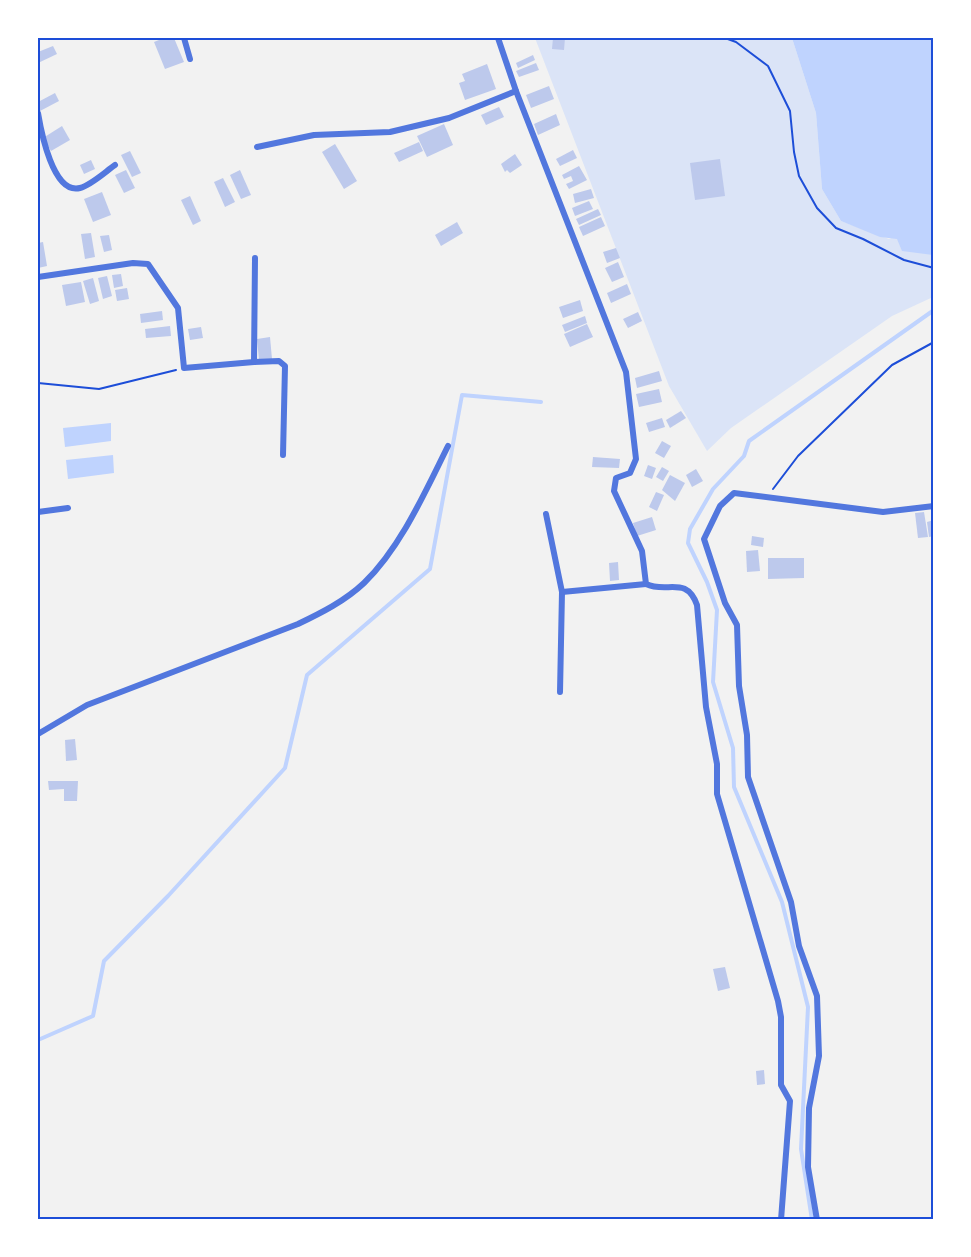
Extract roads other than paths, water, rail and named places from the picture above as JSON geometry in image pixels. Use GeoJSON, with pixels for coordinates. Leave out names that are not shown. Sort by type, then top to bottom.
{"type":"FeatureCollection","features":[{"type":"Feature","properties":{"kind":"street"},"geometry":{"type":"LineString","coordinates":[[184,38],[190,59]]}},
{"type":"Feature","properties":{"kind":"street"},"geometry":{"type":"LineString","coordinates":[[498,38],[516,91],[626,372],[636,459],[630,473],[616,478],[614,490],[639,541],[646,584]]}},
{"type":"Feature","properties":{"kind":"street"},"geometry":{"type":"LineString","coordinates":[[257,147],[314,135],[390,132],[449,118],[516,91]]}},
{"type":"Feature","properties":{"kind":"street"},"geometry":{"type":"LineString","coordinates":[[38,113],[45,150],[62,183],[69,188],[80,188],[115,165]]}},
{"type":"Feature","properties":{"kind":"street"},"geometry":{"type":"LineString","coordinates":[[254,362],[255,258]]}},
{"type":"Feature","properties":{"kind":"street"},"geometry":{"type":"LineString","coordinates":[[38,277],[133,263],[148,264],[178,308],[184,368],[279,361],[285,366],[283,455]]}},
{"type":"Feature","properties":{"kind":"street"},"geometry":{"type":"LineString","coordinates":[[38,734],[87,705],[298,624],[330,608],[364,582],[410,524],[448,446]]}},
{"type":"Feature","properties":{"kind":"street"},"geometry":{"type":"LineString","coordinates":[[817,1220],[808,1167],[809,1108],[819,1056],[817,996],[802,955],[791,902],[748,777],[747,735],[738,686],[737,625],[725,603],[704,539],[720,506],[734,493],[883,512],[933,506]]}},
{"type":"Feature","properties":{"kind":"street"},"geometry":{"type":"LineString","coordinates":[[38,512],[68,508]]}},
{"type":"Feature","properties":{"kind":"street"},"geometry":{"type":"LineString","coordinates":[[546,514],[562,592],[560,692]]}},
{"type":"Feature","properties":{"kind":"street"},"geometry":{"type":"LineString","coordinates":[[562,592],[646,584],[686,589],[693,594],[697,605],[706,707],[717,764],[717,794],[781,1017],[781,1085],[790,1101],[781,1220]]}},
{"type":"Feature","properties":{"kind":"water"},"geometry":{"type":"Polygon","coordinates":[[[792,38],[933,38],[933,255],[902,251],[897,239],[880,237],[841,221],[822,189],[816,113],[792,38]]]}},
{"type":"Feature","properties":{"kind":"water"},"geometry":{"type":"Polygon","coordinates":[[[111,423],[111,441],[65,447],[63,428],[111,423]]]}},
{"type":"Feature","properties":{"kind":"water"},"geometry":{"type":"Polygon","coordinates":[[[113,455],[114,473],[68,479],[66,460],[113,455]]]}},
{"type":"Feature","properties":{"kind":"waterway"},"geometry":{"type":"LineString","coordinates":[[812,1220],[801,1149],[808,1007],[782,902],[734,787],[733,748],[713,682],[717,610],[707,582],[688,543],[690,529],[713,489],[744,456],[749,441],[934,310]]}},
{"type":"Feature","properties":{"kind":"waterway"},"geometry":{"type":"LineString","coordinates":[[38,1040],[93,1016],[104,961],[168,896],[285,768],[307,675],[430,569],[462,395],[541,402]]}}]}
